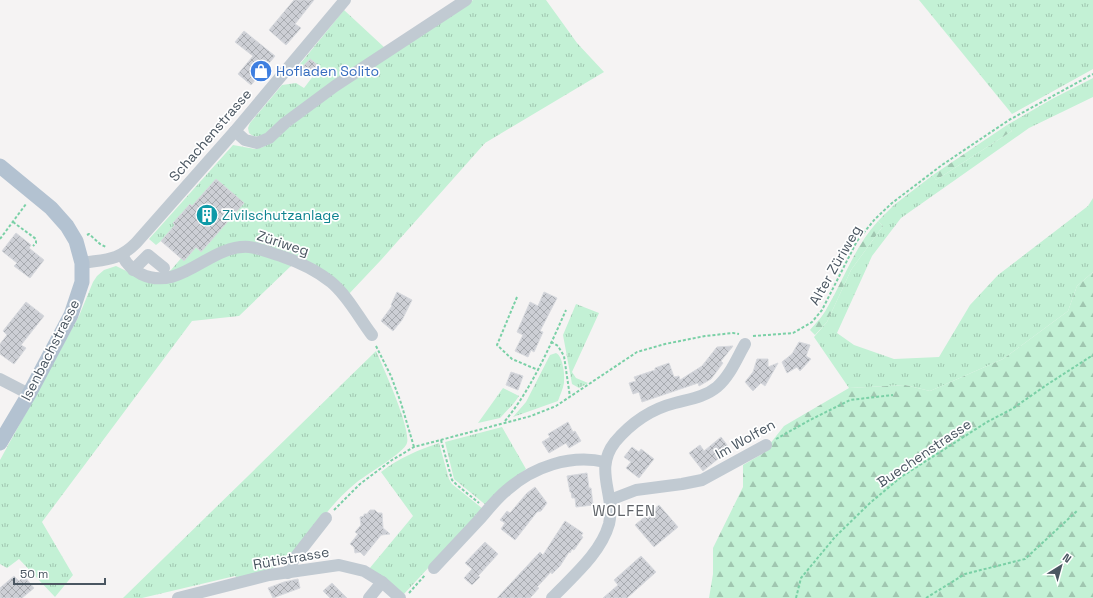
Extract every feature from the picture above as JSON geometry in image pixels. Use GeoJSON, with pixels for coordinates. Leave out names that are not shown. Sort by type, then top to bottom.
{"type":"FeatureCollection","features":[{"type":"Feature","properties":{"kind":"main road","name":"Isenbachstrasse"},"geometry":{"type":"LineString","coordinates":[[0,166],[51,208],[67,226],[76,241],[82,263],[82,282],[75,305],[29,394],[0,442]]}},
{"type":"Feature","properties":{"kind":"street","name":"Schachenstrasse"},"geometry":{"type":"LineString","coordinates":[[82,263],[110,260],[122,255],[136,243],[234,131],[345,0]]}},
{"type":"Feature","properties":{"kind":"street"},"geometry":{"type":"LineString","coordinates":[[234,131],[245,140],[257,143],[269,138],[285,123],[335,86],[466,0]]}},
{"type":"Feature","properties":{"kind":"street","name":"Züriweg"},"geometry":{"type":"LineString","coordinates":[[133,270],[147,276],[160,279],[175,277],[222,252],[234,248],[248,247],[262,250],[302,264],[332,283],[346,299],[372,336]]}},
{"type":"Feature","properties":{"kind":"street"},"geometry":{"type":"LineString","coordinates":[[122,255],[127,265],[133,270],[148,255],[164,268]]}},
{"type":"Feature","properties":{"kind":"street"},"geometry":{"type":"LineString","coordinates":[[552,598],[599,546],[609,523],[610,500],[605,479],[605,462],[614,444],[623,432],[647,414],[668,405],[698,398],[717,387],[726,378],[746,338]]}},
{"type":"Feature","properties":{"kind":"street"},"geometry":{"type":"LineString","coordinates":[[0,379],[29,394]]}},
{"type":"Feature","properties":{"kind":"street","name":"Im Wolfen"},"geometry":{"type":"LineString","coordinates":[[610,500],[636,490],[702,480],[766,445]]}},
{"type":"Feature","properties":{"kind":"street"},"geometry":{"type":"LineString","coordinates":[[434,568],[506,490],[528,474],[549,465],[572,460],[586,458],[605,462]]}},
{"type":"Feature","properties":{"kind":"street"},"geometry":{"type":"LineString","coordinates":[[288,572],[294,559],[326,518]]}},
{"type":"Feature","properties":{"kind":"street","name":"Rütistrasse"},"geometry":{"type":"LineString","coordinates":[[178,598],[202,595],[288,572],[339,565],[364,571],[404,596]]}},
{"type":"Feature","properties":{"kind":"street"},"geometry":{"type":"LineString","coordinates":[[370,598],[382,582]]}},
{"type":"Feature","properties":{"kind":"path","name":"Alter Züriweg"},"geometry":{"type":"LineString","coordinates":[[570,397],[637,352],[665,344],[705,336],[733,333],[746,338],[793,334],[812,322],[822,310],[857,241],[875,219],[892,203],[942,165],[1009,120],[1093,74]]}},
{"type":"Feature","properties":{"kind":"path"},"geometry":{"type":"LineString","coordinates":[[0,239],[29,200]]}},
{"type":"Feature","properties":{"kind":"path"},"geometry":{"type":"LineString","coordinates":[[13,222],[36,239],[36,243],[33,246]]}},
{"type":"Feature","properties":{"kind":"path"},"geometry":{"type":"LineString","coordinates":[[517,297],[497,344],[512,359],[538,370]]}},
{"type":"Feature","properties":{"kind":"path"},"geometry":{"type":"LineString","coordinates":[[504,422],[518,405],[538,370],[566,310]]}},
{"type":"Feature","properties":{"kind":"path"},"geometry":{"type":"LineString","coordinates":[[372,336],[391,376],[414,447]]}},
{"type":"Feature","properties":{"kind":"path"},"geometry":{"type":"LineString","coordinates":[[326,518],[360,484],[392,460],[414,447],[531,416],[556,406],[570,397],[564,356],[558,346],[551,342]]}},
{"type":"Feature","properties":{"kind":"path","name":"Buechenstrasse"},"geometry":{"type":"LineString","coordinates":[[796,598],[801,578],[835,537],[870,503],[901,477],[987,422],[1012,409],[1093,355]]}},
{"type":"Feature","properties":{"kind":"path","name":"Im Wolfen"},"geometry":{"type":"LineString","coordinates":[[766,445],[810,420],[850,400],[893,395]]}},
{"type":"Feature","properties":{"kind":"path"},"geometry":{"type":"LineString","coordinates":[[441,440],[452,480],[488,510]]}},
{"type":"Feature","properties":{"kind":"path"},"geometry":{"type":"LineString","coordinates":[[926,598],[965,574],[1025,559],[1078,510]]}},
{"type":"Feature","properties":{"kind":"path"},"geometry":{"type":"LineString","coordinates":[[404,596],[429,571],[434,568]]}},
{"type":"Feature","properties":{"kind":"green space"},"geometry":{"type":"Polygon","coordinates":[[[473,0],[546,0],[577,43],[604,72],[485,143],[347,296],[261,246],[180,271],[168,272],[183,256],[166,237],[156,245],[149,239],[233,145],[255,149],[263,147],[287,126],[369,69],[473,0]]]}},
{"type":"Feature","properties":{"kind":"green space"},"geometry":{"type":"Polygon","coordinates":[[[919,0],[1093,0],[1093,69],[1012,114],[919,0]]]}},
{"type":"Feature","properties":{"kind":"green space"},"geometry":{"type":"Polygon","coordinates":[[[344,10],[385,48],[262,136],[258,137],[250,134],[248,128],[250,123],[282,85],[296,83],[304,88],[320,67],[310,59],[302,67],[296,69],[344,10]]]}},
{"type":"Feature","properties":{"kind":"green space"},"geometry":{"type":"Polygon","coordinates":[[[1093,78],[1093,97],[1029,128],[901,218],[872,256],[837,333],[854,345],[894,359],[939,357],[970,305],[998,275],[1088,206],[1093,198],[1093,272],[1077,286],[1068,311],[1003,359],[930,391],[905,385],[849,388],[814,337],[827,322],[851,270],[883,226],[878,221],[894,205],[933,175],[936,180],[1012,131],[1007,125],[1052,99],[1093,78]]]}},
{"type":"Feature","properties":{"kind":"green space"},"geometry":{"type":"Polygon","coordinates":[[[1007,125],[1012,131],[936,180],[933,175],[1007,125]]]}},
{"type":"Feature","properties":{"kind":"green space"},"geometry":{"type":"Polygon","coordinates":[[[878,221],[883,226],[851,270],[827,322],[815,335],[810,330],[825,311],[856,252],[878,221]]]}},
{"type":"Feature","properties":{"kind":"green space"},"geometry":{"type":"Polygon","coordinates":[[[243,250],[293,264],[239,316],[192,321],[42,522],[73,575],[55,597],[19,559],[7,568],[0,564],[0,460],[79,316],[97,276],[104,270],[116,266],[141,278],[211,261],[243,250]]]}},
{"type":"Feature","properties":{"kind":"green space"},"geometry":{"type":"Polygon","coordinates":[[[1093,272],[1093,598],[709,598],[713,574],[713,548],[743,487],[743,465],[762,454],[784,426],[849,388],[905,385],[930,391],[1003,359],[1068,311],[1077,286],[1093,272]]]}},
{"type":"Feature","properties":{"kind":"green space"},"geometry":{"type":"Polygon","coordinates":[[[576,304],[599,313],[572,372],[576,378],[588,383],[579,388],[572,384],[563,335],[576,304]]]}},
{"type":"Feature","properties":{"kind":"green space"},"geometry":{"type":"Polygon","coordinates":[[[376,351],[396,397],[405,425],[407,443],[400,452],[362,478],[343,494],[296,551],[276,567],[249,576],[238,578],[235,576],[142,598],[123,598],[376,351]]]}},
{"type":"Feature","properties":{"kind":"green space"},"geometry":{"type":"Polygon","coordinates":[[[556,353],[562,362],[564,375],[564,385],[558,401],[513,417],[526,402],[550,355],[556,353]]]}},
{"type":"Feature","properties":{"kind":"green space"},"geometry":{"type":"Polygon","coordinates":[[[503,388],[519,396],[500,418],[478,423],[503,388]]]}},
{"type":"Feature","properties":{"kind":"green space"},"geometry":{"type":"Polygon","coordinates":[[[502,427],[526,469],[509,483],[487,506],[454,479],[445,442],[502,427]]]}},
{"type":"Feature","properties":{"kind":"green space"},"geometry":{"type":"Polygon","coordinates":[[[439,443],[449,479],[452,484],[483,509],[404,594],[369,569],[413,516],[381,472],[409,455],[439,443]]]}},
{"type":"Feature","properties":{"kind":"building"},"geometry":{"type":"Polygon","coordinates":[[[294,0],[314,0],[295,24],[301,28],[286,45],[269,30],[294,0]]]}},
{"type":"Feature","properties":{"kind":"building"},"geometry":{"type":"Polygon","coordinates":[[[244,31],[275,56],[251,85],[238,74],[253,56],[235,42],[244,31]]]}},
{"type":"Feature","properties":{"kind":"building"},"geometry":{"type":"Polygon","coordinates":[[[310,59],[320,67],[313,76],[302,67],[310,59]]]}},
{"type":"Feature","properties":{"kind":"building","name":"Zivilschutzanlage"},"geometry":{"type":"Polygon","coordinates":[[[216,179],[244,203],[201,252],[196,247],[184,261],[161,241],[175,225],[173,223],[190,204],[192,206],[216,179]]]}},
{"type":"Feature","properties":{"kind":"building"},"geometry":{"type":"Polygon","coordinates":[[[16,233],[31,245],[29,248],[44,260],[30,278],[14,266],[17,263],[2,251],[16,233]]]}},
{"type":"Feature","properties":{"kind":"building"},"geometry":{"type":"Polygon","coordinates":[[[397,292],[412,300],[402,320],[393,331],[381,321],[392,306],[391,305],[397,292]]]}},
{"type":"Feature","properties":{"kind":"building"},"geometry":{"type":"Polygon","coordinates":[[[544,292],[557,298],[540,331],[543,332],[534,352],[531,350],[528,357],[515,351],[523,335],[517,332],[530,302],[538,306],[544,292]]]}},
{"type":"Feature","properties":{"kind":"building"},"geometry":{"type":"Polygon","coordinates":[[[26,302],[44,316],[21,345],[26,348],[14,364],[0,354],[0,344],[7,335],[3,331],[26,302]]]}},
{"type":"Feature","properties":{"kind":"building"},"geometry":{"type":"Polygon","coordinates":[[[799,342],[810,345],[806,356],[811,359],[800,371],[797,367],[787,373],[782,362],[792,354],[799,342]]]}},
{"type":"Feature","properties":{"kind":"building"},"geometry":{"type":"Polygon","coordinates":[[[733,346],[721,361],[723,363],[711,379],[699,386],[698,383],[642,402],[639,392],[633,394],[629,383],[636,381],[634,377],[655,370],[655,368],[669,363],[674,377],[679,376],[680,380],[702,366],[717,347],[733,346]]]}},
{"type":"Feature","properties":{"kind":"building"},"geometry":{"type":"Polygon","coordinates":[[[757,359],[768,359],[768,367],[778,363],[765,386],[761,383],[753,391],[745,382],[753,372],[757,359]]]}},
{"type":"Feature","properties":{"kind":"building"},"geometry":{"type":"Polygon","coordinates":[[[511,372],[523,376],[518,390],[506,385],[511,372]]]}},
{"type":"Feature","properties":{"kind":"building"},"geometry":{"type":"Polygon","coordinates":[[[568,422],[573,432],[575,431],[581,441],[569,448],[566,443],[549,453],[542,442],[550,437],[548,434],[568,422]]]}},
{"type":"Feature","properties":{"kind":"building"},"geometry":{"type":"Polygon","coordinates":[[[721,437],[730,449],[703,471],[689,453],[700,445],[704,451],[721,437]]]}},
{"type":"Feature","properties":{"kind":"building"},"geometry":{"type":"Polygon","coordinates":[[[632,447],[639,452],[641,449],[654,459],[639,478],[626,468],[631,462],[624,457],[632,447]]]}},
{"type":"Feature","properties":{"kind":"building"},"geometry":{"type":"Polygon","coordinates":[[[587,473],[593,505],[576,507],[575,498],[572,498],[570,492],[567,476],[587,473]]]}},
{"type":"Feature","properties":{"kind":"building"},"geometry":{"type":"Polygon","coordinates":[[[535,487],[547,503],[541,511],[537,512],[515,540],[501,529],[505,523],[500,520],[507,511],[510,513],[527,493],[535,487]]]}},
{"type":"Feature","properties":{"kind":"building"},"geometry":{"type":"Polygon","coordinates":[[[659,505],[678,527],[654,547],[635,525],[659,505]]]}},
{"type":"Feature","properties":{"kind":"building"},"geometry":{"type":"Polygon","coordinates":[[[370,510],[375,510],[378,513],[382,513],[383,528],[390,534],[381,535],[364,556],[360,552],[355,553],[354,547],[350,544],[358,534],[355,532],[361,525],[360,517],[367,514],[370,510]]]}},
{"type":"Feature","properties":{"kind":"building"},"geometry":{"type":"Polygon","coordinates":[[[565,521],[583,533],[581,536],[583,537],[574,550],[572,549],[570,553],[569,552],[560,566],[552,574],[551,572],[537,587],[539,588],[530,598],[497,598],[540,552],[543,555],[565,521]]]}},
{"type":"Feature","properties":{"kind":"building"},"geometry":{"type":"Polygon","coordinates":[[[485,542],[498,554],[472,585],[464,578],[472,569],[465,563],[485,542]]]}},
{"type":"Feature","properties":{"kind":"building"},"geometry":{"type":"Polygon","coordinates":[[[641,556],[656,572],[627,598],[603,598],[618,585],[614,580],[641,556]]]}},
{"type":"Feature","properties":{"kind":"building"},"geometry":{"type":"Polygon","coordinates":[[[14,576],[19,581],[24,576],[34,588],[22,598],[0,598],[0,588],[14,576]]]}},
{"type":"Feature","properties":{"kind":"building"},"geometry":{"type":"Polygon","coordinates":[[[298,579],[300,588],[273,598],[268,588],[298,579]]]}},
{"type":"Feature","properties":{"kind":"building"},"geometry":{"type":"Polygon","coordinates":[[[332,583],[347,598],[330,598],[323,591],[332,583]]]}},
{"type":"Feature","properties":{"kind":"place","name":"Hofladen Solito"},"geometry":{"type":"Point","coordinates":[261,71]}},
{"type":"Feature","properties":{"kind":"place","name":"Zivilschutzanlage"},"geometry":{"type":"Point","coordinates":[207,215]}},
{"type":"Feature","properties":{"kind":"district","name":"WOLFEN"},"geometry":{"type":"Point","coordinates":[624,511]}}]}
